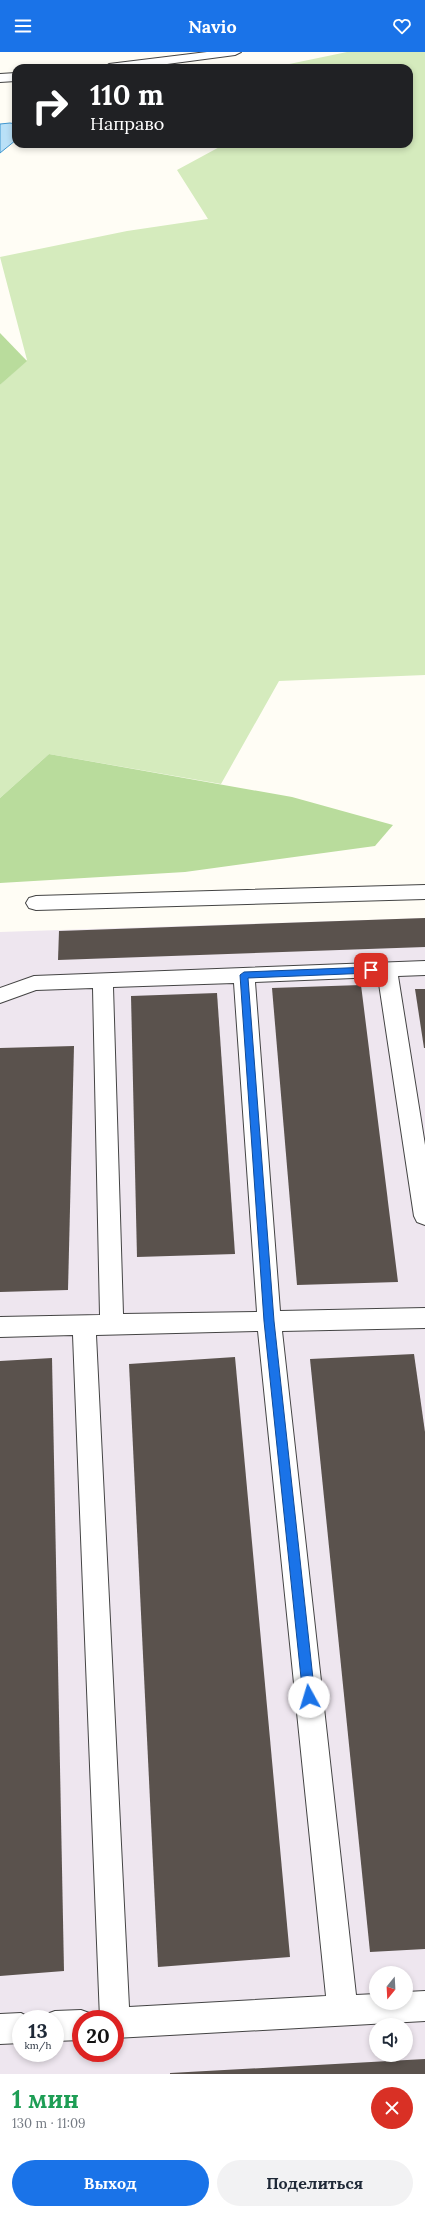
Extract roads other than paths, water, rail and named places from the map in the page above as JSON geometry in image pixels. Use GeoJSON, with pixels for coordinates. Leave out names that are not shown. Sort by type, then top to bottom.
{"type":"FeatureCollection","features":[{"type":"Feature","properties":{"kind":"street"},"geometry":{"type":"LineString","coordinates":[[140,64],[235,52]]}},
{"type":"Feature","properties":{"kind":"street"},"geometry":{"type":"LineString","coordinates":[[0,78],[12,77]]}},
{"type":"Feature","properties":{"kind":"lane"},"geometry":{"type":"LineString","coordinates":[[36,903],[425,892]]}},
{"type":"Feature","properties":{"kind":"lane"},"geometry":{"type":"LineString","coordinates":[[0,996],[34,983],[425,968]]}},
{"type":"Feature","properties":{"kind":"lane"},"geometry":{"type":"LineString","coordinates":[[387,970],[425,1216]]}},
{"type":"Feature","properties":{"kind":"lane"},"geometry":{"type":"LineString","coordinates":[[244,975],[269,1321],[342,2011]]}},
{"type":"Feature","properties":{"kind":"lane"},"geometry":{"type":"LineString","coordinates":[[103,980],[112,1324]]}},
{"type":"Feature","properties":{"kind":"lane"},"geometry":{"type":"LineString","coordinates":[[0,1327],[425,1318]]}},
{"type":"Feature","properties":{"kind":"lane"},"geometry":{"type":"LineString","coordinates":[[84,1325],[114,2010]]}},
{"type":"Feature","properties":{"kind":"lane"},"geometry":{"type":"LineString","coordinates":[[124,2023],[425,2006]]}},
{"type":"Feature","properties":{"kind":"lane"},"geometry":{"type":"LineString","coordinates":[[0,2029],[12,2028]]}},
{"type":"Feature","properties":{"kind":"water"},"geometry":{"type":"Polygon","coordinates":[[[12,123],[12,143],[0,153],[0,124],[12,123]]]}}]}
